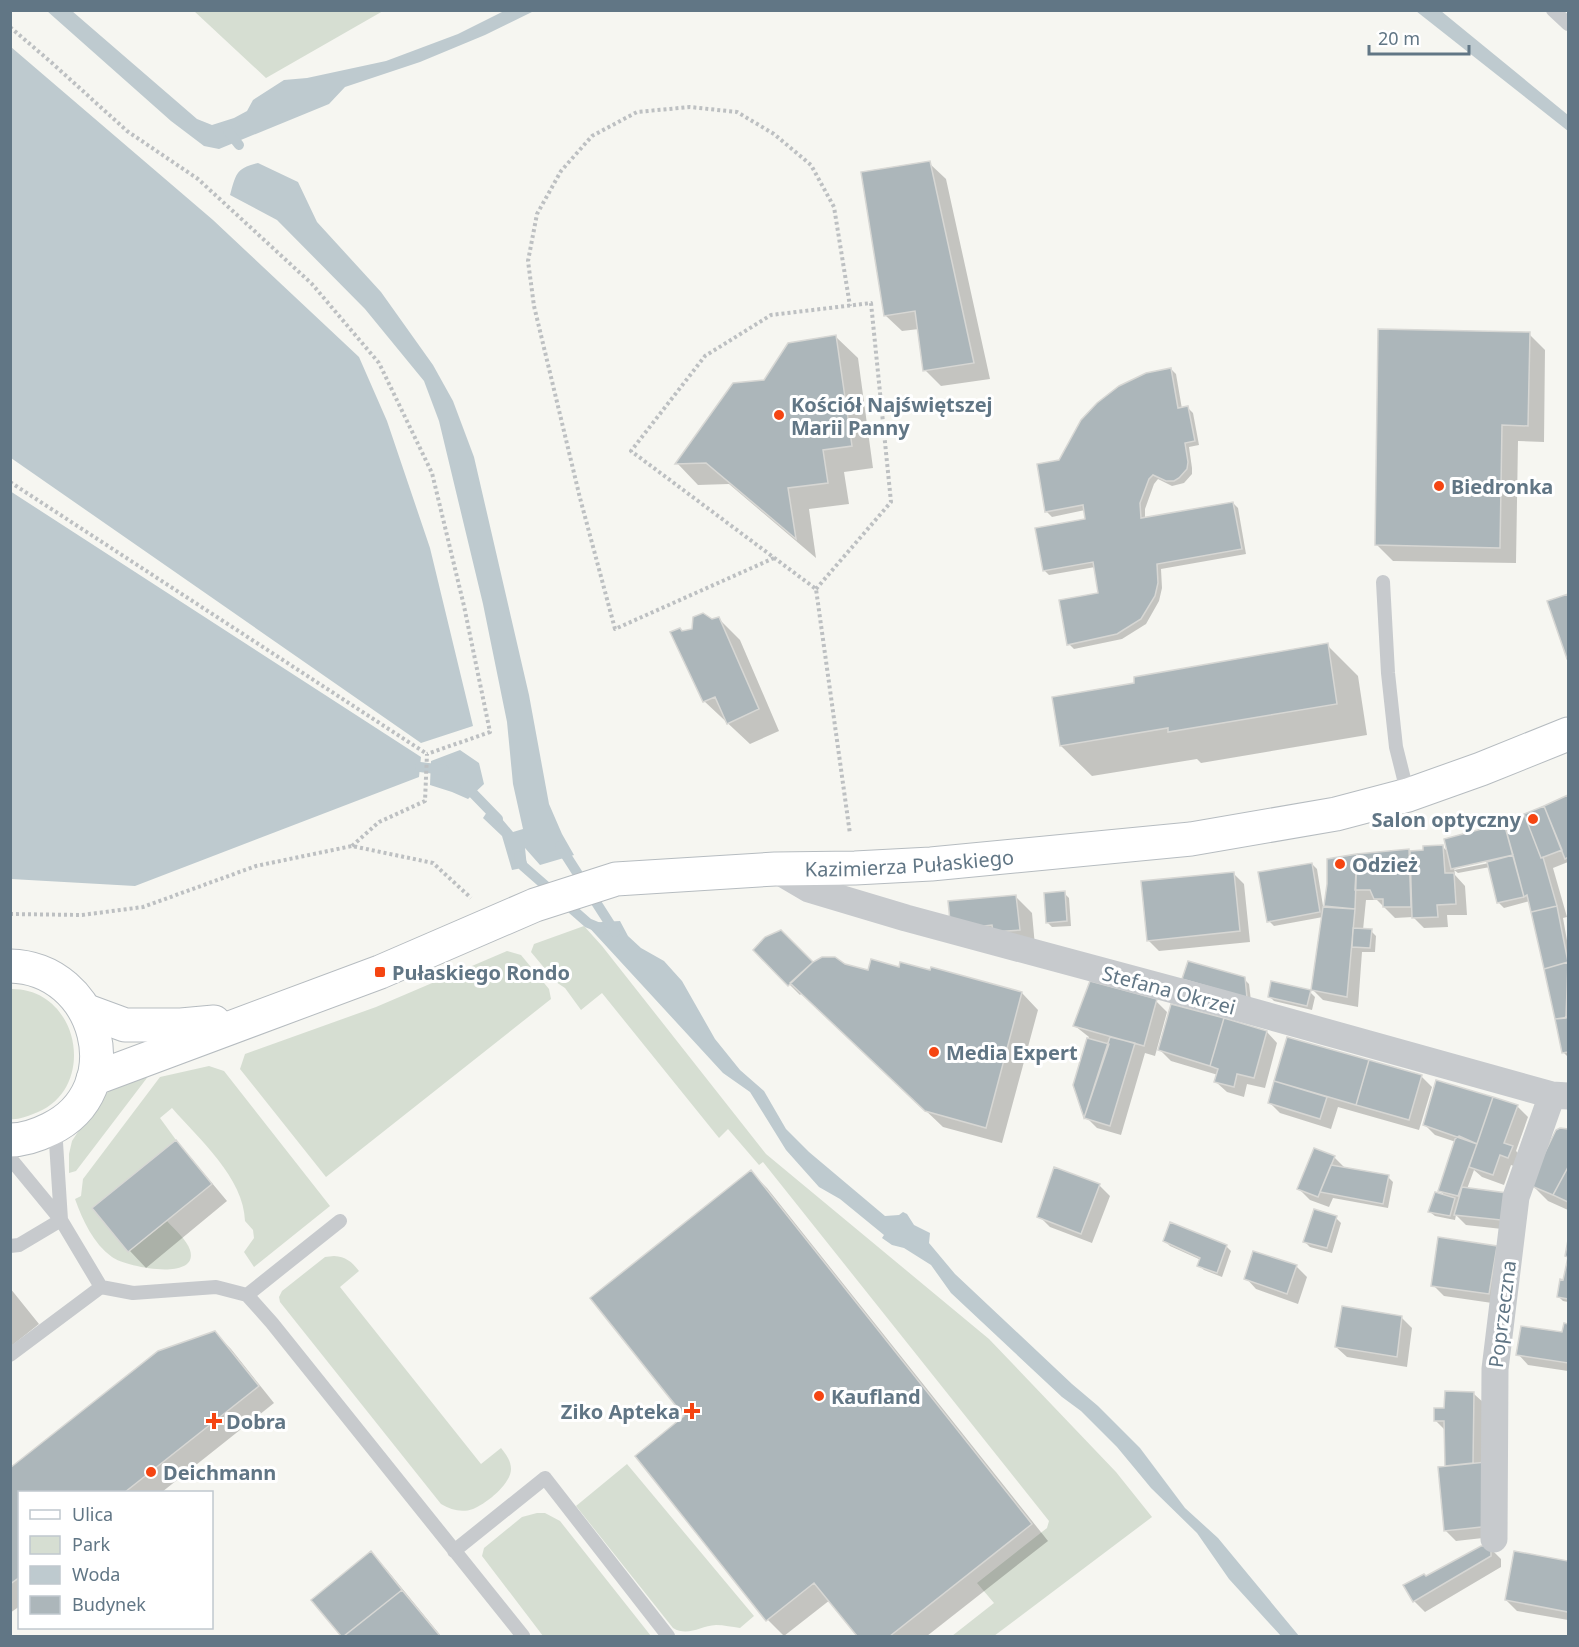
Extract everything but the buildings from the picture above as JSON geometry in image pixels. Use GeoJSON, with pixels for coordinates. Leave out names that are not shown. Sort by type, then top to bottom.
{"type":"FeatureCollection","features":[{"type":"Feature","properties":{"kind":"main road","name":"Kazimierza Pułaskiego"},"geometry":{"type":"LineString","coordinates":[[93,1078],[380,972],[535,905],[616,879],[775,869],[855,868],[1019,856],[1191,839],[1336,814],[1408,795],[1569,734]]}},
{"type":"Feature","properties":{"kind":"main road"},"geometry":{"type":"LineString","coordinates":[[10,966],[41,971],[59,981],[75,995],[87,1011],[95,1033],[97,1056],[93,1078],[85,1098],[72,1114],[55,1127],[36,1136],[10,1140]]}},
{"type":"Feature","properties":{"kind":"main road","name":"Kazimierza Pułaskiego"},"geometry":{"type":"LineString","coordinates":[[87,1011],[125,1025],[181,1025],[258,1017]]}},
{"type":"Feature","properties":{"kind":"street","name":"Stefana Okrzei"},"geometry":{"type":"LineString","coordinates":[[775,869],[809,889],[906,918],[1560,1096]]}},
{"type":"Feature","properties":{"kind":"street","name":"Poprzeczna"},"geometry":{"type":"LineString","coordinates":[[1494,1539],[1495,1369],[1516,1197],[1560,1096]]}},
{"type":"Feature","properties":{"kind":"lane"},"geometry":{"type":"LineString","coordinates":[[1383,582],[1388,673],[1396,747],[1408,795]]}},
{"type":"Feature","properties":{"kind":"lane"},"geometry":{"type":"LineString","coordinates":[[55,1127],[61,1220]]}},
{"type":"Feature","properties":{"kind":"lane"},"geometry":{"type":"LineString","coordinates":[[10,1158],[61,1220],[101,1287]]}},
{"type":"Feature","properties":{"kind":"lane"},"geometry":{"type":"LineString","coordinates":[[10,1246],[19,1245],[61,1220]]}},
{"type":"Feature","properties":{"kind":"lane"},"geometry":{"type":"LineString","coordinates":[[247,1295],[340,1221]]}},
{"type":"Feature","properties":{"kind":"lane"},"geometry":{"type":"LineString","coordinates":[[10,1355],[101,1287],[134,1293],[216,1287],[247,1295],[272,1323],[523,1636]]}},
{"type":"Feature","properties":{"kind":"lane"},"geometry":{"type":"LineString","coordinates":[[454,1551],[545,1478],[668,1636]]}},
{"type":"Feature","properties":{"kind":"path"},"geometry":{"type":"LineString","coordinates":[[10,27],[127,131],[198,179],[312,284],[380,363],[432,473],[464,606],[490,732],[427,754]]}},
{"type":"Feature","properties":{"kind":"path"},"geometry":{"type":"LineString","coordinates":[[774,558],[615,629],[580,498],[534,306],[528,261],[537,214],[561,171],[592,136],[637,112],[690,107],[737,112],[774,134],[811,165],[834,207],[850,306]]}},
{"type":"Feature","properties":{"kind":"path"},"geometry":{"type":"LineString","coordinates":[[816,589],[891,502],[871,303],[771,315],[705,356],[631,451],[816,589],[855,868]]}},
{"type":"Feature","properties":{"kind":"path"},"geometry":{"type":"LineString","coordinates":[[10,482],[427,754]]}},
{"type":"Feature","properties":{"kind":"path"},"geometry":{"type":"LineString","coordinates":[[352,846],[380,822],[424,801],[427,754]]}},
{"type":"Feature","properties":{"kind":"path"},"geometry":{"type":"LineString","coordinates":[[10,914],[82,915],[143,907],[256,866],[352,846],[433,863],[498,922]]}},
{"type":"Feature","properties":{"kind":"green space"},"geometry":{"type":"Polygon","coordinates":[[[194,11],[383,11],[266,78],[194,11]]]}},
{"type":"Feature","properties":{"kind":"green space"},"geometry":{"type":"Polygon","coordinates":[[[584,926],[766,1154],[989,1339],[1116,1472],[1152,1517],[994,1636],[952,1636],[994,1603],[977,1583],[1047,1528],[1049,1521],[763,1162],[759,1165],[728,1129],[719,1138],[602,993],[581,1010],[565,988],[556,982],[531,952],[534,944],[584,926]]]}},
{"type":"Feature","properties":{"kind":"green space"},"geometry":{"type":"Polygon","coordinates":[[[507,951],[521,955],[549,989],[551,999],[326,1177],[240,1069],[245,1054],[376,1007],[507,951]]]}},
{"type":"Feature","properties":{"kind":"green space"},"geometry":{"type":"Polygon","coordinates":[[[10,989],[34,993],[53,1005],[66,1022],[73,1043],[73,1064],[67,1085],[54,1102],[33,1114],[13,1119],[10,1119],[10,989]]]}},
{"type":"Feature","properties":{"kind":"green space"},"geometry":{"type":"Polygon","coordinates":[[[209,1066],[224,1071],[330,1206],[254,1267],[244,1252],[254,1238],[253,1230],[245,1221],[243,1205],[237,1190],[229,1175],[207,1146],[172,1108],[160,1118],[176,1140],[92,1208],[128,1252],[167,1221],[188,1246],[190,1260],[184,1266],[173,1269],[145,1268],[119,1261],[99,1245],[81,1215],[75,1199],[81,1196],[83,1179],[160,1077],[209,1066]]]}},
{"type":"Feature","properties":{"kind":"green space"},"geometry":{"type":"Polygon","coordinates":[[[153,1070],[76,1171],[69,1173],[72,1141],[100,1098],[111,1090],[153,1070]]]}},
{"type":"Feature","properties":{"kind":"green space"},"geometry":{"type":"Polygon","coordinates":[[[334,1256],[348,1260],[359,1271],[340,1287],[481,1464],[501,1448],[508,1458],[511,1469],[507,1481],[497,1493],[478,1506],[461,1511],[441,1504],[280,1302],[279,1297],[282,1291],[325,1257],[334,1256]]]}},
{"type":"Feature","properties":{"kind":"green space"},"geometry":{"type":"Polygon","coordinates":[[[627,1464],[754,1616],[740,1628],[716,1625],[684,1631],[673,1628],[576,1506],[627,1464]]]}},
{"type":"Feature","properties":{"kind":"green space"},"geometry":{"type":"Polygon","coordinates":[[[545,1513],[560,1521],[651,1636],[543,1636],[482,1556],[484,1548],[522,1517],[545,1513]]]}},
{"type":"Feature","properties":{"kind":"water"},"geometry":{"type":"Polygon","coordinates":[[[47,11],[72,11],[197,119],[212,125],[247,111],[253,100],[284,80],[307,78],[386,61],[458,34],[504,11],[534,11],[485,35],[420,62],[345,87],[329,104],[219,149],[204,146],[171,121],[47,11]]]}},
{"type":"Feature","properties":{"kind":"water"},"geometry":{"type":"Polygon","coordinates":[[[1416,11],[1441,11],[1568,115],[1568,131],[1416,11]]]}},
{"type":"Feature","properties":{"kind":"water"},"geometry":{"type":"Polygon","coordinates":[[[11,47],[213,220],[359,357],[387,421],[430,548],[473,726],[421,743],[11,458],[11,47]]]}},
{"type":"Feature","properties":{"kind":"water"},"geometry":{"type":"Polygon","coordinates":[[[258,163],[298,182],[317,222],[381,292],[433,365],[453,401],[474,457],[529,695],[549,804],[574,855],[540,865],[525,848],[527,867],[512,870],[502,836],[483,818],[491,806],[513,832],[523,829],[513,784],[507,722],[483,604],[439,421],[424,381],[365,309],[277,220],[230,195],[238,173],[245,167],[258,163]]]}},
{"type":"Feature","properties":{"kind":"water"},"geometry":{"type":"Polygon","coordinates":[[[10,491],[421,757],[419,777],[135,886],[11,879],[10,491]]]}},
{"type":"Feature","properties":{"kind":"water"},"geometry":{"type":"Polygon","coordinates":[[[460,750],[479,763],[484,784],[468,799],[430,785],[431,761],[460,750]]]}},
{"type":"Feature","properties":{"kind":"water"},"geometry":{"type":"Polygon","coordinates":[[[620,921],[628,936],[641,948],[664,961],[682,981],[715,1039],[740,1070],[764,1091],[786,1129],[809,1152],[885,1216],[899,1215],[903,1212],[914,1225],[930,1233],[929,1243],[955,1274],[1098,1406],[1140,1448],[1185,1508],[1218,1538],[1299,1636],[1281,1636],[1229,1579],[1197,1533],[1151,1488],[1117,1447],[1081,1411],[1062,1397],[951,1293],[931,1265],[904,1248],[892,1245],[882,1238],[884,1235],[840,1199],[819,1187],[786,1150],[750,1092],[723,1073],[585,923],[620,921]]]}},
{"type":"Feature","properties":{"kind":"waterway"},"geometry":{"type":"LineString","coordinates":[[228,131],[239,145]]}},
{"type":"Feature","properties":{"kind":"waterway"},"geometry":{"type":"LineString","coordinates":[[420,767],[444,770]]}},
{"type":"Feature","properties":{"kind":"waterway"},"geometry":{"type":"LineString","coordinates":[[465,785],[498,819]]}},
{"type":"Feature","properties":{"kind":"waterway"},"geometry":{"type":"LineString","coordinates":[[560,846],[615,932]]}},
{"type":"Feature","properties":{"kind":"waterway"},"geometry":{"type":"LineString","coordinates":[[519,856],[523,866],[588,923],[600,928]]}},
{"type":"Feature","properties":{"kind":"place","name":"Kościół Najświętszej Marii Panny"},"geometry":{"type":"Point","coordinates":[779,415]}},
{"type":"Feature","properties":{"kind":"place","name":"Biedronka"},"geometry":{"type":"Point","coordinates":[1439,486]}},
{"type":"Feature","properties":{"kind":"place","name":"Salon optyczny"},"geometry":{"type":"Point","coordinates":[1533,819]}},
{"type":"Feature","properties":{"kind":"place","name":"Odzież"},"geometry":{"type":"Point","coordinates":[1340,864]}},
{"type":"Feature","properties":{"kind":"place","name":"Pułaskiego Rondo"},"geometry":{"type":"Point","coordinates":[380,972]}},
{"type":"Feature","properties":{"kind":"place","name":"Media Expert"},"geometry":{"type":"Point","coordinates":[934,1052]}},
{"type":"Feature","properties":{"kind":"place","name":"Kaufland"},"geometry":{"type":"Point","coordinates":[819,1396]}},
{"type":"Feature","properties":{"kind":"place","name":"Ziko Apteka"},"geometry":{"type":"Point","coordinates":[692,1411]}},
{"type":"Feature","properties":{"kind":"place","name":"Dobra"},"geometry":{"type":"Point","coordinates":[214,1421]}},
{"type":"Feature","properties":{"kind":"place","name":"Deichmann"},"geometry":{"type":"Point","coordinates":[151,1472]}}]}
